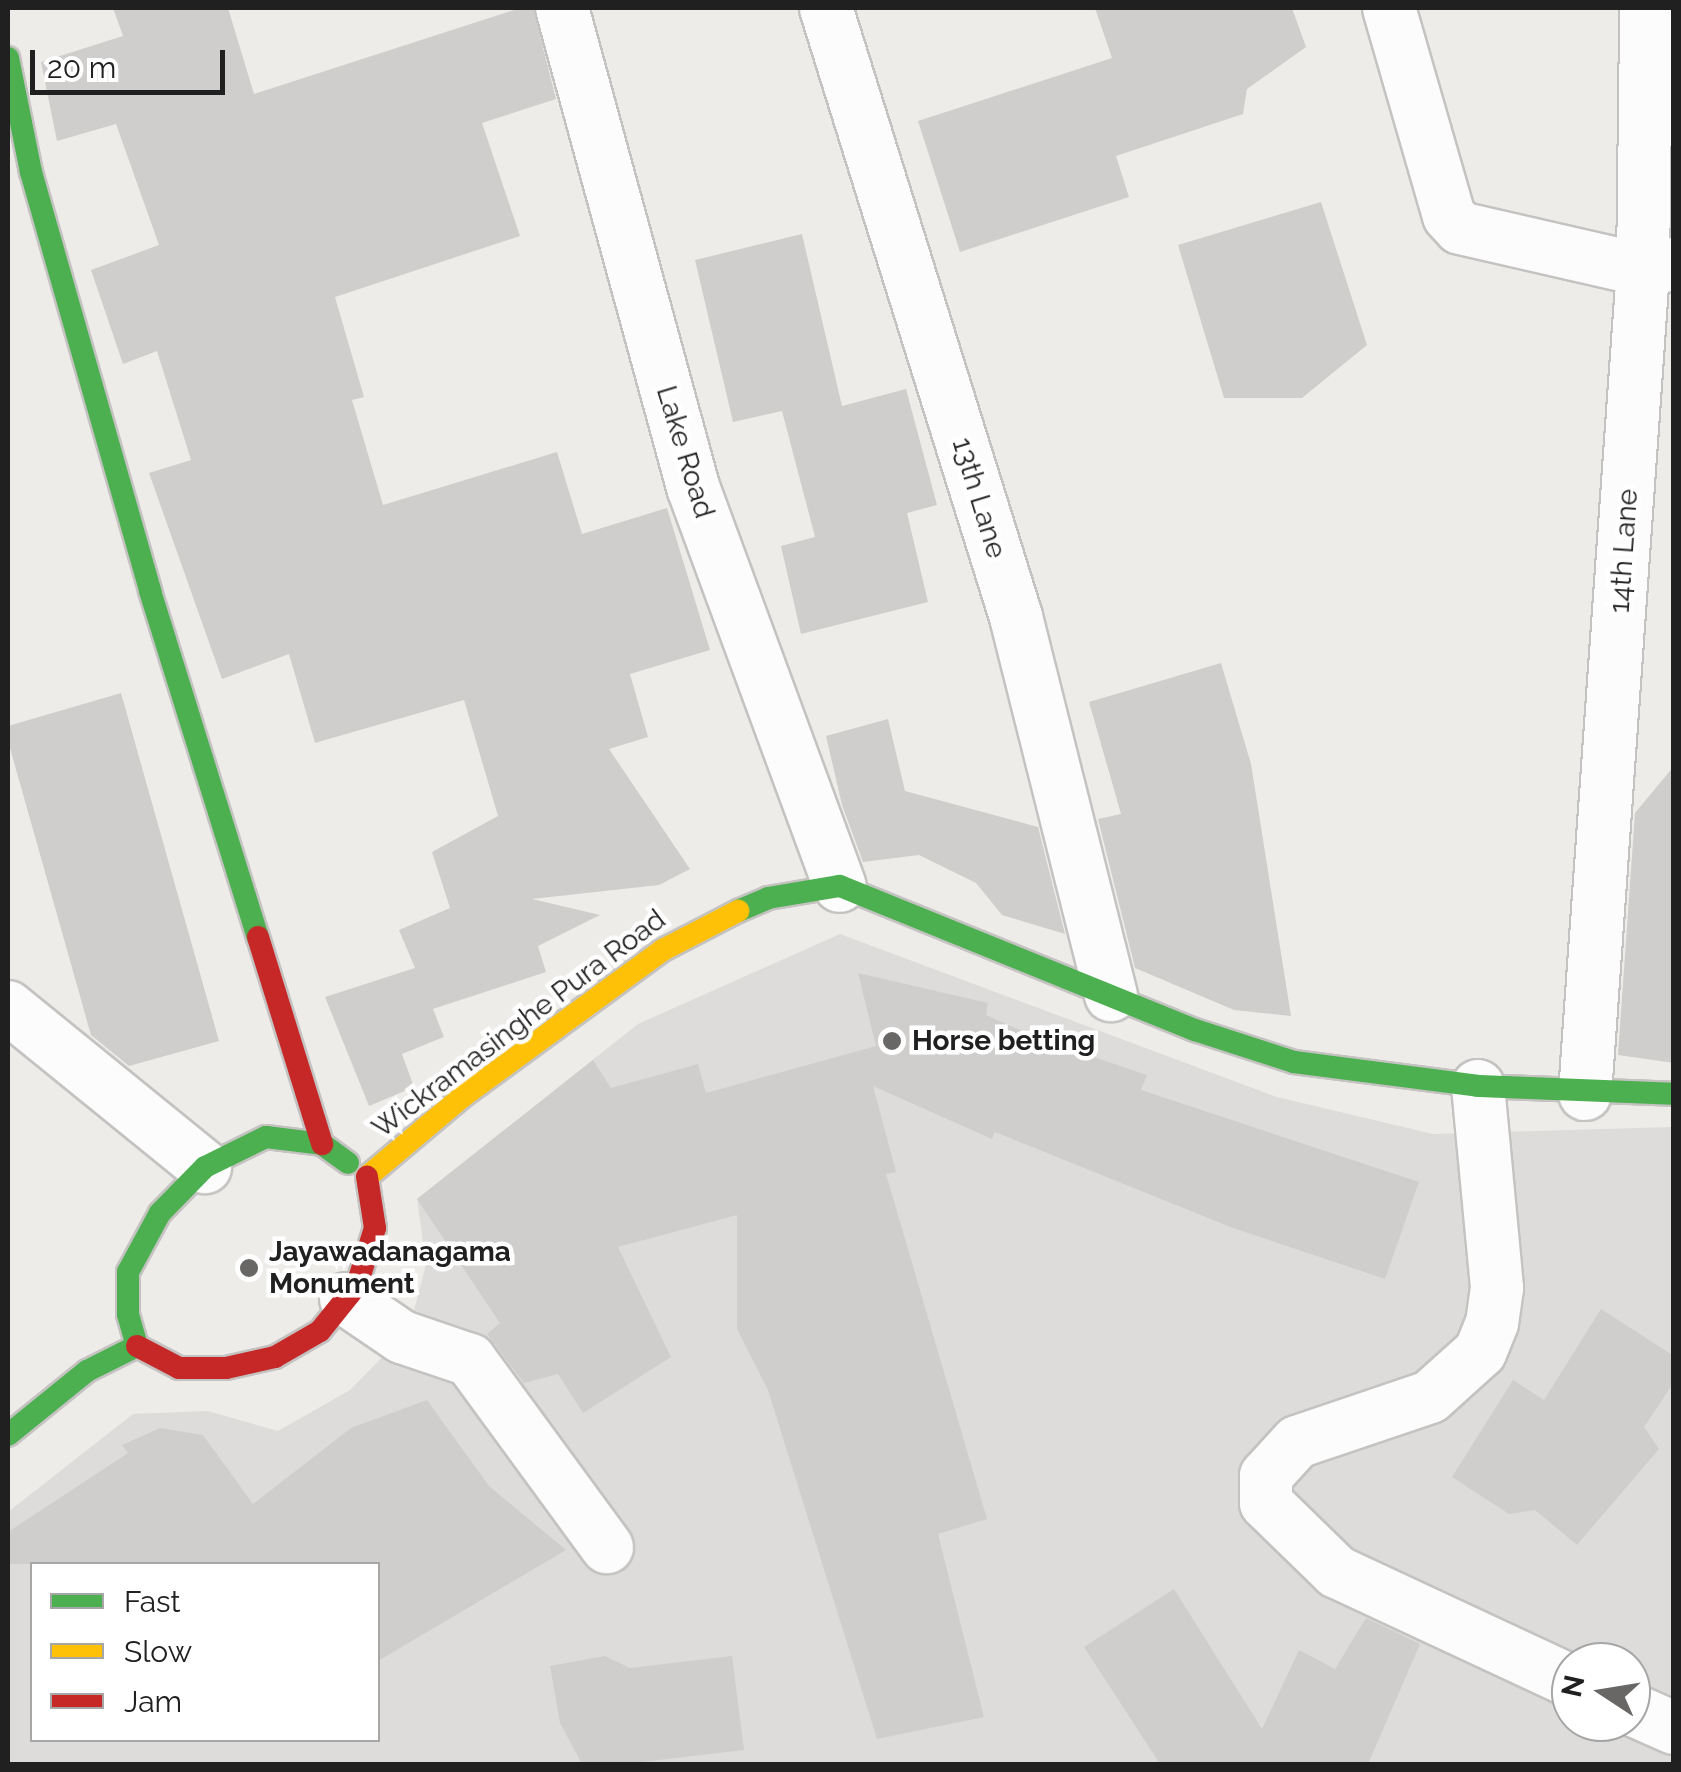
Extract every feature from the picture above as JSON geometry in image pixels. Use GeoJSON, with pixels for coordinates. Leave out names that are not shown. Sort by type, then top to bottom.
{"type":"FeatureCollection","features":[{"type":"Feature","properties":{"kind":"street","name":"Lake Road"},"geometry":{"type":"LineString","coordinates":[[562,8],[693,487],[840,886]]}},
{"type":"Feature","properties":{"kind":"street","name":"13th Lane"},"geometry":{"type":"LineString","coordinates":[[826,8],[1016,616],[1111,995]]}},
{"type":"Feature","properties":{"kind":"street"},"geometry":{"type":"LineString","coordinates":[[1389,8],[1449,216],[1460,228],[1658,267]]}},
{"type":"Feature","properties":{"kind":"street","name":"14th Lane"},"geometry":{"type":"LineString","coordinates":[[1585,1094],[1658,267],[1646,8]]}},
{"type":"Feature","properties":{"kind":"street"},"geometry":{"type":"LineString","coordinates":[[8,58],[31,172],[150,591],[322,1144]]}},
{"type":"Feature","properties":{"kind":"street"},"geometry":{"type":"LineString","coordinates":[[840,886],[1244,1048],[1294,1062],[1478,1086],[1585,1094],[1674,1094]]}},
{"type":"Feature","properties":{"kind":"street","name":"Wickramasinghe Pura Road"},"geometry":{"type":"LineString","coordinates":[[137,1346],[179,1368],[226,1368],[274,1357],[320,1331],[357,1285],[375,1228],[367,1177],[462,1097],[662,950],[714,921],[768,898],[840,886]]}},
{"type":"Feature","properties":{"kind":"street"},"geometry":{"type":"LineString","coordinates":[[8,1007],[205,1167]]}},
{"type":"Feature","properties":{"kind":"street"},"geometry":{"type":"LineString","coordinates":[[1478,1086],[1498,1288],[1492,1322],[1480,1352],[1430,1398],[1296,1442],[1266,1476],[1266,1503],[1337,1572],[1551,1672]]}},
{"type":"Feature","properties":{"kind":"street"},"geometry":{"type":"LineString","coordinates":[[8,1435],[87,1371],[137,1346],[128,1314],[128,1272],[160,1213],[205,1167],[266,1137],[322,1144],[367,1177]]}},
{"type":"Feature","properties":{"kind":"street"},"geometry":{"type":"LineString","coordinates":[[346,1299],[402,1337],[470,1360],[607,1547]]}},
{"type":"Feature","properties":{"kind":"street"},"geometry":{"type":"LineString","coordinates":[[1651,1718],[1674,1728]]}},
{"type":"Feature","properties":{"kind":"shaded area"},"geometry":{"type":"Polygon","coordinates":[[[840,934],[1277,1097],[1433,1134],[1673,1127],[1673,1764],[8,1764],[8,1512],[133,1414],[208,1411],[278,1431],[350,1390],[409,1330],[426,1264],[417,1199],[638,1024],[840,934]]]}},
{"type":"Feature","properties":{"kind":"building"},"geometry":{"type":"Polygon","coordinates":[[[113,8],[228,8],[254,94],[520,8],[533,8],[556,99],[482,123],[520,236],[335,297],[364,397],[352,400],[383,505],[557,452],[582,534],[667,508],[710,650],[630,674],[648,737],[609,749],[690,869],[659,885],[532,899],[600,915],[538,946],[546,972],[433,1009],[444,1037],[402,1054],[414,1087],[369,1106],[325,997],[415,968],[399,930],[450,908],[432,852],[498,816],[464,700],[315,743],[289,654],[222,679],[149,473],[191,460],[157,351],[123,364],[91,270],[159,245],[116,124],[57,141],[41,62],[123,36],[113,8]]]}},
{"type":"Feature","properties":{"kind":"building"},"geometry":{"type":"Polygon","coordinates":[[[1095,8],[1292,8],[1306,47],[1247,89],[1243,114],[1116,156],[1129,197],[960,252],[918,121],[1112,58],[1095,8]]]}},
{"type":"Feature","properties":{"kind":"building"},"geometry":{"type":"Polygon","coordinates":[[[1321,202],[1367,345],[1302,398],[1224,398],[1178,245],[1321,202]]]}},
{"type":"Feature","properties":{"kind":"building"},"geometry":{"type":"Polygon","coordinates":[[[802,234],[842,406],[906,389],[937,505],[907,513],[928,602],[801,634],[781,546],[815,537],[782,411],[733,422],[695,260],[802,234]]]}},
{"type":"Feature","properties":{"kind":"building"},"geometry":{"type":"Polygon","coordinates":[[[1221,663],[1251,764],[1291,1016],[1234,1010],[1135,968],[1098,819],[1121,814],[1089,702],[1221,663]]]}},
{"type":"Feature","properties":{"kind":"building"},"geometry":{"type":"Polygon","coordinates":[[[121,693],[219,1041],[129,1066],[91,1035],[8,741],[8,726],[121,693]]]}},
{"type":"Feature","properties":{"kind":"building"},"geometry":{"type":"Polygon","coordinates":[[[888,719],[905,791],[1038,827],[1065,934],[1002,915],[976,883],[919,855],[863,862],[842,805],[826,736],[888,719]]]}},
{"type":"Feature","properties":{"kind":"building"},"geometry":{"type":"Polygon","coordinates":[[[1674,766],[1674,1063],[1618,1055],[1635,813],[1674,766]]]}},
{"type":"Feature","properties":{"kind":"building"},"geometry":{"type":"Polygon","coordinates":[[[858,973],[988,1003],[986,1015],[1038,1038],[1147,1075],[1141,1090],[1419,1182],[1385,1279],[1233,1228],[995,1132],[992,1139],[873,1086],[896,1172],[886,1174],[987,1519],[938,1534],[984,1717],[877,1739],[768,1390],[737,1329],[737,1215],[618,1247],[671,1357],[583,1413],[558,1374],[524,1383],[487,1334],[500,1323],[417,1199],[593,1060],[611,1088],[698,1064],[706,1093],[876,1046],[858,973]]]}},
{"type":"Feature","properties":{"kind":"building"},"geometry":{"type":"Polygon","coordinates":[[[1601,1309],[1674,1356],[1674,1382],[1644,1427],[1659,1449],[1577,1545],[1535,1510],[1509,1514],[1452,1477],[1513,1380],[1544,1400],[1601,1309]]]}},
{"type":"Feature","properties":{"kind":"building"},"geometry":{"type":"Polygon","coordinates":[[[427,1400],[489,1486],[566,1550],[380,1660],[380,1562],[8,1564],[8,1532],[128,1453],[122,1445],[160,1428],[203,1435],[253,1504],[351,1428],[427,1400]]]}},
{"type":"Feature","properties":{"kind":"building"},"geometry":{"type":"Polygon","coordinates":[[[1174,1589],[1262,1729],[1299,1650],[1335,1669],[1366,1618],[1420,1644],[1368,1764],[1160,1764],[1084,1647],[1174,1589]]]}},
{"type":"Feature","properties":{"kind":"building"},"geometry":{"type":"Polygon","coordinates":[[[605,1656],[630,1668],[732,1656],[744,1750],[625,1764],[582,1764],[560,1723],[550,1666],[605,1656]]]}},
{"type":"Feature","properties":{"kind":"traffic: fast"},"geometry":{"type":"LineString","coordinates":[[8,58],[31,172],[150,591],[258,937]]}},
{"type":"Feature","properties":{"kind":"traffic: fast"},"geometry":{"type":"LineString","coordinates":[[738,911],[768,898],[840,886],[1195,1030],[1294,1062],[1478,1086],[1674,1094]]}},
{"type":"Feature","properties":{"kind":"traffic: fast"},"geometry":{"type":"LineString","coordinates":[[137,1346],[128,1314],[128,1272],[160,1213],[205,1167],[266,1137],[322,1144],[348,1163]]}},
{"type":"Feature","properties":{"kind":"traffic: fast"},"geometry":{"type":"LineString","coordinates":[[8,1435],[87,1371],[137,1346]]}},
{"type":"Feature","properties":{"kind":"traffic: slow"},"geometry":{"type":"LineString","coordinates":[[367,1177],[462,1097],[663,950],[738,911]]}},
{"type":"Feature","properties":{"kind":"traffic: jam"},"geometry":{"type":"LineString","coordinates":[[258,937],[322,1144]]}},
{"type":"Feature","properties":{"kind":"traffic: jam"},"geometry":{"type":"LineString","coordinates":[[137,1346],[179,1368],[226,1368],[275,1357],[320,1331],[357,1285],[375,1228],[367,1177]]}},
{"type":"Feature","properties":{"kind":"place","name":"Horse betting"},"geometry":{"type":"Point","coordinates":[892,1041]}},
{"type":"Feature","properties":{"kind":"place","name":"Jayawadanagama Monument"},"geometry":{"type":"Point","coordinates":[249,1268]}}]}
